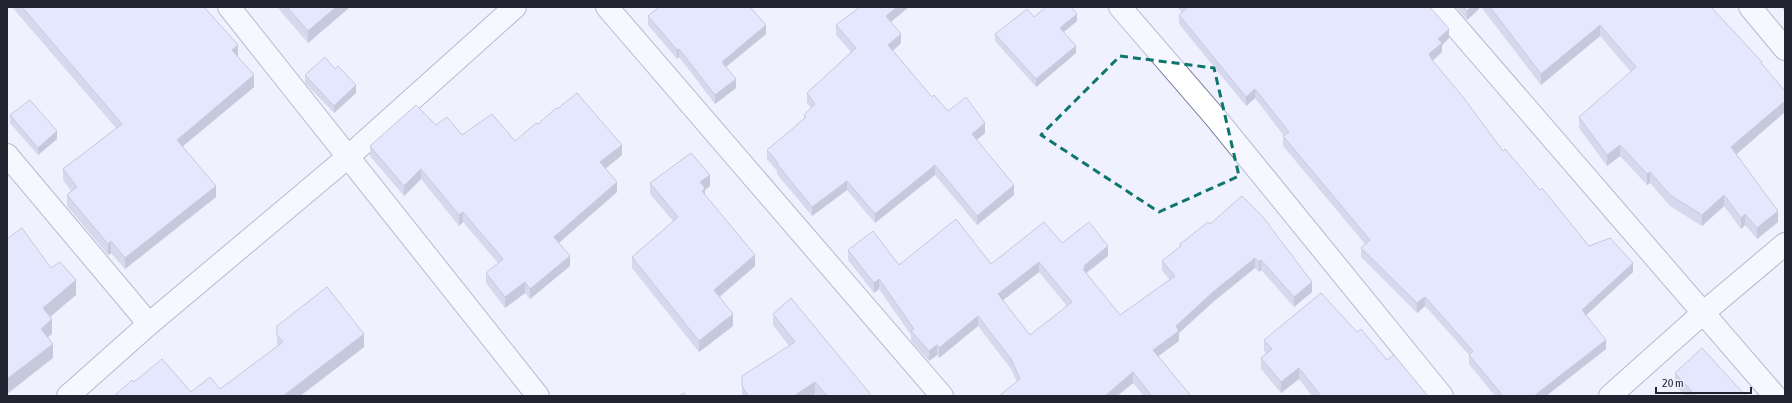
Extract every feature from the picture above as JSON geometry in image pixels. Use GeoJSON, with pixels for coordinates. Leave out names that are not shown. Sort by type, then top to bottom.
{"type":"FeatureCollection","features":[{"type":"Feature","properties":{"kind":"street"},"geometry":{"type":"LineString","coordinates":[[229,7],[349,156],[538,396]]}},
{"type":"Feature","properties":{"kind":"street"},"geometry":{"type":"LineString","coordinates":[[68,396],[149,324],[349,156],[515,7]]}},
{"type":"Feature","properties":{"kind":"street"},"geometry":{"type":"LineString","coordinates":[[607,7],[942,396]]}},
{"type":"Feature","properties":{"kind":"street"},"geometry":{"type":"LineString","coordinates":[[1120,7],[1215,117],[1442,396]]}},
{"type":"Feature","properties":{"kind":"street"},"geometry":{"type":"LineString","coordinates":[[1439,7],[1775,396]]}},
{"type":"Feature","properties":{"kind":"street"},"geometry":{"type":"LineString","coordinates":[[1750,7],[1785,49]]}},
{"type":"Feature","properties":{"kind":"street"},"geometry":{"type":"LineString","coordinates":[[7,155],[149,324]]}},
{"type":"Feature","properties":{"kind":"street"},"geometry":{"type":"LineString","coordinates":[[1610,396],[1702,313],[1785,244]]}},
{"type":"Feature","properties":{"kind":"highlighted area"},"geometry":{"type":"Polygon","coordinates":[[[1120,56],[1214,68],[1239,176],[1159,212],[1041,135],[1120,56]]]}},
{"type":"Feature","properties":{"kind":"building"},"geometry":{"type":"Polygon","coordinates":[[[22,7],[204,7],[238,45],[232,50],[254,75],[177,140],[216,186],[125,258],[111,241],[108,244],[67,195],[77,187],[63,169],[122,124],[22,7]]]}},
{"type":"Feature","properties":{"kind":"building"},"geometry":{"type":"Polygon","coordinates":[[[287,7],[336,7],[308,31],[287,7]]]}},
{"type":"Feature","properties":{"kind":"building"},"geometry":{"type":"Polygon","coordinates":[[[659,7],[750,7],[766,25],[722,62],[736,79],[715,95],[679,49],[677,50],[648,16],[659,7]]]}},
{"type":"Feature","properties":{"kind":"building"},"geometry":{"type":"Polygon","coordinates":[[[860,7],[897,7],[886,16],[901,34],[888,45],[932,97],[934,95],[948,111],[966,97],[985,123],[972,134],[1014,185],[977,216],[935,165],[875,214],[847,181],[812,207],[767,150],[806,117],[804,115],[815,104],[807,93],[856,48],[836,25],[860,7]]]}},
{"type":"Feature","properties":{"kind":"building"},"geometry":{"type":"Polygon","coordinates":[[[1046,7],[1071,7],[1077,14],[1060,28],[1076,46],[1036,79],[995,34],[1027,9],[1034,17],[1046,7]]]}},
{"type":"Feature","properties":{"kind":"building"},"geometry":{"type":"Polygon","coordinates":[[[1186,7],[1430,7],[1449,29],[1438,39],[1442,43],[1429,54],[1432,60],[1463,97],[1503,151],[1505,149],[1540,190],[1542,188],[1589,246],[1610,238],[1633,263],[1582,310],[1606,340],[1534,396],[1503,396],[1469,355],[1473,351],[1425,297],[1417,303],[1361,248],[1370,240],[1283,136],[1289,132],[1255,89],[1246,97],[1179,15],[1187,8],[1186,7]]]}},
{"type":"Feature","properties":{"kind":"building"},"geometry":{"type":"Polygon","coordinates":[[[1463,7],[1471,7],[1467,11],[1463,7]]]}},
{"type":"Feature","properties":{"kind":"building"},"geometry":{"type":"Polygon","coordinates":[[[1490,7],[1711,7],[1762,62],[1761,63],[1785,91],[1785,101],[1731,147],[1778,211],[1757,228],[1745,214],[1741,218],[1724,195],[1702,215],[1670,195],[1650,172],[1647,174],[1620,145],[1607,155],[1579,117],[1636,67],[1600,25],[1541,74],[1490,7]]]}},
{"type":"Feature","properties":{"kind":"building"},"geometry":{"type":"Polygon","coordinates":[[[325,57],[335,69],[338,66],[356,85],[334,106],[305,75],[325,57]]]}},
{"type":"Feature","properties":{"kind":"building"},"geometry":{"type":"Polygon","coordinates":[[[577,93],[622,145],[600,162],[617,182],[554,237],[570,256],[530,289],[525,282],[505,297],[486,273],[503,259],[463,212],[459,215],[421,169],[404,186],[370,146],[416,105],[436,125],[447,117],[462,135],[492,114],[515,141],[536,123],[538,124],[556,108],[557,109],[577,93]]]}},
{"type":"Feature","properties":{"kind":"building"},"geometry":{"type":"Polygon","coordinates":[[[30,100],[57,131],[38,148],[10,115],[30,100]]]}},
{"type":"Feature","properties":{"kind":"building"},"geometry":{"type":"Polygon","coordinates":[[[691,153],[710,175],[700,182],[705,188],[702,191],[755,255],[714,290],[733,314],[699,341],[632,257],[678,217],[650,183],[691,153]]]}},
{"type":"Feature","properties":{"kind":"building"},"geometry":{"type":"Polygon","coordinates":[[[1242,196],[1263,217],[1312,282],[1294,297],[1261,260],[1259,262],[1255,258],[1213,292],[1176,326],[1179,331],[1153,350],[1191,396],[1152,396],[1133,372],[1105,396],[999,396],[1020,379],[1011,359],[978,316],[939,348],[937,345],[929,351],[911,331],[914,329],[879,279],[874,283],[848,250],[873,231],[899,265],[956,219],[991,264],[1044,222],[1062,243],[1089,222],[1108,246],[1084,266],[1085,267],[1083,269],[1120,315],[1175,276],[1162,261],[1181,246],[1180,244],[1208,222],[1210,224],[1242,196]],[[1039,262],[998,294],[1030,335],[1072,302],[1039,262]]]}},
{"type":"Feature","properties":{"kind":"building"},"geometry":{"type":"Polygon","coordinates":[[[22,228],[51,268],[60,262],[76,280],[43,308],[52,319],[41,329],[53,344],[7,379],[7,239],[22,228]]]}},
{"type":"Feature","properties":{"kind":"building"},"geometry":{"type":"Polygon","coordinates":[[[327,287],[364,334],[283,396],[114,396],[132,380],[134,382],[162,359],[191,392],[210,377],[220,389],[283,342],[277,335],[277,326],[327,287]]]}},
{"type":"Feature","properties":{"kind":"building"},"geometry":{"type":"Polygon","coordinates":[[[1321,293],[1357,332],[1361,329],[1387,360],[1394,355],[1428,396],[1321,396],[1299,368],[1281,382],[1261,358],[1272,349],[1264,340],[1321,293]]]}},
{"type":"Feature","properties":{"kind":"building"},"geometry":{"type":"Polygon","coordinates":[[[791,298],[872,396],[827,396],[815,382],[794,396],[748,396],[742,386],[742,376],[795,342],[773,314],[791,298]]]}},
{"type":"Feature","properties":{"kind":"building"},"geometry":{"type":"Polygon","coordinates":[[[1702,348],[1745,395],[1744,396],[1696,396],[1675,373],[1702,348]]]}},
{"type":"Feature","properties":{"kind":"building"},"geometry":{"type":"Polygon","coordinates":[[[684,393],[686,396],[679,396],[684,393]]]}}]}
